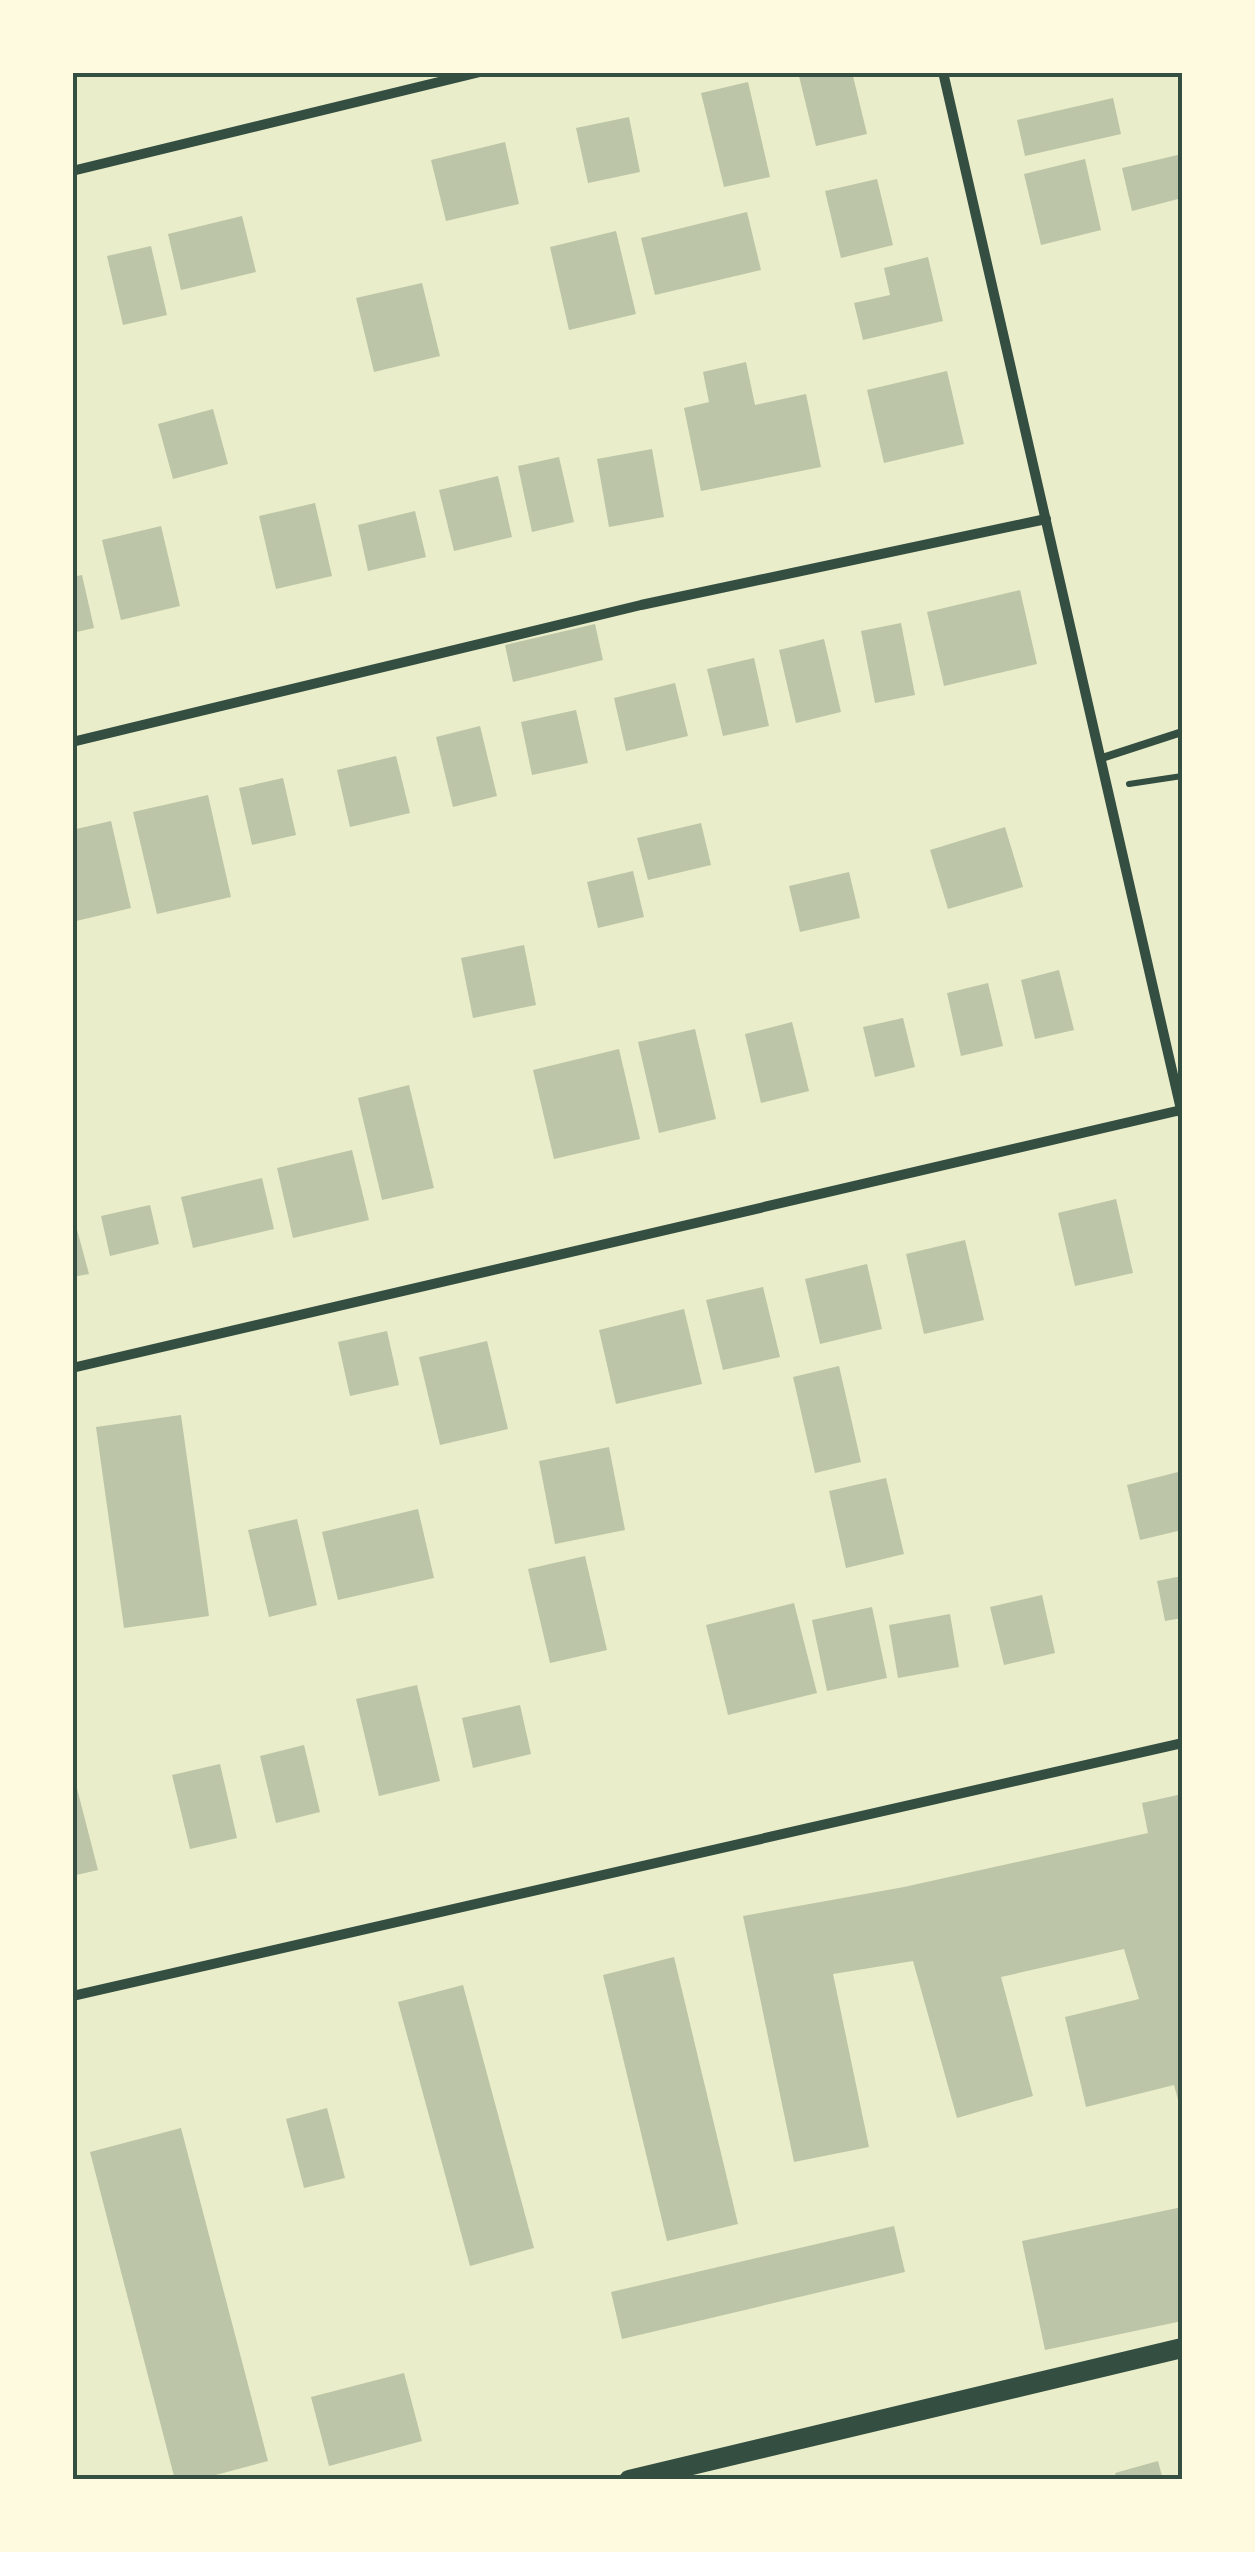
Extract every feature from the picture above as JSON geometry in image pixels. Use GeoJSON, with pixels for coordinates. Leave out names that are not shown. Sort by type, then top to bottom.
{"type":"FeatureCollection","features":[{"type":"Feature","properties":{"kind":"main road"},"geometry":{"type":"LineString","coordinates":[[629,2480],[1182,2348]]}},
{"type":"Feature","properties":{"kind":"street"},"geometry":{"type":"LineString","coordinates":[[72,171],[480,72]]}},
{"type":"Feature","properties":{"kind":"street"},"geometry":{"type":"LineString","coordinates":[[72,1368],[1182,1112],[943,72]]}},
{"type":"Feature","properties":{"kind":"street"},"geometry":{"type":"LineString","coordinates":[[72,742],[641,604],[1046,519]]}},
{"type":"Feature","properties":{"kind":"street"},"geometry":{"type":"LineString","coordinates":[[72,1996],[1182,1743]]}},
{"type":"Feature","properties":{"kind":"lane"},"geometry":{"type":"LineString","coordinates":[[1102,758],[1182,732]]}},
{"type":"Feature","properties":{"kind":"path"},"geometry":{"type":"LineString","coordinates":[[1108,786],[1182,776]]}},
{"type":"Feature","properties":{"kind":"building"},"geometry":{"type":"Polygon","coordinates":[[[798,72],[852,72],[867,134],[816,146],[798,72]]]}},
{"type":"Feature","properties":{"kind":"building"},"geometry":{"type":"Polygon","coordinates":[[[748,82],[770,177],[724,187],[701,93],[748,82]]]}},
{"type":"Feature","properties":{"kind":"building"},"geometry":{"type":"Polygon","coordinates":[[[1113,98],[1121,134],[1025,156],[1017,120],[1113,98]]]}},
{"type":"Feature","properties":{"kind":"building"},"geometry":{"type":"Polygon","coordinates":[[[629,117],[640,172],[588,183],[576,128],[629,117]]]}},
{"type":"Feature","properties":{"kind":"building"},"geometry":{"type":"Polygon","coordinates":[[[505,142],[519,204],[446,221],[431,160],[505,142]]]}},
{"type":"Feature","properties":{"kind":"building"},"geometry":{"type":"Polygon","coordinates":[[[1182,154],[1182,198],[1132,211],[1122,168],[1182,154]]]}},
{"type":"Feature","properties":{"kind":"building"},"geometry":{"type":"Polygon","coordinates":[[[1085,159],[1101,230],[1041,245],[1024,174],[1085,159]]]}},
{"type":"Feature","properties":{"kind":"building"},"geometry":{"type":"Polygon","coordinates":[[[877,179],[893,245],[841,258],[825,191],[877,179]]]}},
{"type":"Feature","properties":{"kind":"building"},"geometry":{"type":"Polygon","coordinates":[[[747,212],[761,270],[655,295],[641,238],[747,212]]]}},
{"type":"Feature","properties":{"kind":"building"},"geometry":{"type":"Polygon","coordinates":[[[242,216],[256,272],[181,290],[168,234],[242,216]]]}},
{"type":"Feature","properties":{"kind":"building"},"geometry":{"type":"Polygon","coordinates":[[[616,231],[636,314],[569,330],[550,247],[616,231]]]}},
{"type":"Feature","properties":{"kind":"building"},"geometry":{"type":"Polygon","coordinates":[[[151,246],[167,315],[123,325],[107,256],[151,246]]]}},
{"type":"Feature","properties":{"kind":"building"},"geometry":{"type":"Polygon","coordinates":[[[928,257],[943,321],[863,340],[854,303],[890,295],[884,268],[928,257]]]}},
{"type":"Feature","properties":{"kind":"building"},"geometry":{"type":"Polygon","coordinates":[[[422,283],[440,356],[374,372],[356,298],[422,283]]]}},
{"type":"Feature","properties":{"kind":"building"},"geometry":{"type":"Polygon","coordinates":[[[746,362],[755,405],[806,394],[821,467],[701,491],[684,408],[709,402],[703,372],[746,362]]]}},
{"type":"Feature","properties":{"kind":"building"},"geometry":{"type":"Polygon","coordinates":[[[947,371],[964,444],[884,463],[867,390],[947,371]]]}},
{"type":"Feature","properties":{"kind":"building"},"geometry":{"type":"Polygon","coordinates":[[[213,409],[228,464],[173,479],[158,424],[213,409]]]}},
{"type":"Feature","properties":{"kind":"building"},"geometry":{"type":"Polygon","coordinates":[[[652,449],[664,517],[609,527],[597,459],[652,449]]]}},
{"type":"Feature","properties":{"kind":"building"},"geometry":{"type":"Polygon","coordinates":[[[559,457],[574,522],[532,532],[518,466],[559,457]]]}},
{"type":"Feature","properties":{"kind":"building"},"geometry":{"type":"Polygon","coordinates":[[[498,476],[512,537],[454,551],[439,490],[498,476]]]}},
{"type":"Feature","properties":{"kind":"building"},"geometry":{"type":"Polygon","coordinates":[[[315,503],[332,576],[276,589],[259,516],[315,503]]]}},
{"type":"Feature","properties":{"kind":"building"},"geometry":{"type":"Polygon","coordinates":[[[415,511],[426,557],[368,571],[358,525],[415,511]]]}},
{"type":"Feature","properties":{"kind":"building"},"geometry":{"type":"Polygon","coordinates":[[[161,526],[180,606],[121,620],[102,540],[161,526]]]}},
{"type":"Feature","properties":{"kind":"building"},"geometry":{"type":"Polygon","coordinates":[[[82,575],[94,628],[72,633],[72,577],[82,575]]]}},
{"type":"Feature","properties":{"kind":"building"},"geometry":{"type":"Polygon","coordinates":[[[1020,590],[1037,664],[944,686],[927,612],[1020,590]]]}},
{"type":"Feature","properties":{"kind":"building"},"geometry":{"type":"Polygon","coordinates":[[[901,623],[915,695],[875,703],[861,631],[901,623]]]}},
{"type":"Feature","properties":{"kind":"building"},"geometry":{"type":"Polygon","coordinates":[[[595,624],[603,660],[513,682],[505,645],[595,624]]]}},
{"type":"Feature","properties":{"kind":"building"},"geometry":{"type":"Polygon","coordinates":[[[824,639],[841,712],[796,723],[779,650],[824,639]]]}},
{"type":"Feature","properties":{"kind":"building"},"geometry":{"type":"Polygon","coordinates":[[[754,658],[769,726],[723,736],[707,669],[754,658]]]}},
{"type":"Feature","properties":{"kind":"building"},"geometry":{"type":"Polygon","coordinates":[[[675,683],[688,736],[626,751],[614,698],[675,683]]]}},
{"type":"Feature","properties":{"kind":"building"},"geometry":{"type":"Polygon","coordinates":[[[576,710],[588,763],[532,775],[521,722],[576,710]]]}},
{"type":"Feature","properties":{"kind":"building"},"geometry":{"type":"Polygon","coordinates":[[[480,726],[497,796],[453,807],[436,737],[480,726]]]}},
{"type":"Feature","properties":{"kind":"building"},"geometry":{"type":"Polygon","coordinates":[[[396,756],[410,813],[350,827],[337,770],[396,756]]]}},
{"type":"Feature","properties":{"kind":"building"},"geometry":{"type":"Polygon","coordinates":[[[283,778],[296,835],[252,845],[239,788],[283,778]]]}},
{"type":"Feature","properties":{"kind":"building"},"geometry":{"type":"Polygon","coordinates":[[[208,795],[231,897],[157,914],[133,812],[208,795]]]}},
{"type":"Feature","properties":{"kind":"building"},"geometry":{"type":"Polygon","coordinates":[[[111,821],[131,908],[72,922],[72,830],[111,821]]]}},
{"type":"Feature","properties":{"kind":"building"},"geometry":{"type":"Polygon","coordinates":[[[701,823],[711,865],[648,880],[637,838],[701,823]]]}},
{"type":"Feature","properties":{"kind":"building"},"geometry":{"type":"Polygon","coordinates":[[[1005,827],[1023,887],[948,909],[930,850],[1005,827]]]}},
{"type":"Feature","properties":{"kind":"building"},"geometry":{"type":"Polygon","coordinates":[[[633,871],[644,917],[598,928],[587,882],[633,871]]]}},
{"type":"Feature","properties":{"kind":"building"},"geometry":{"type":"Polygon","coordinates":[[[849,872],[860,918],[800,932],[789,886],[849,872]]]}},
{"type":"Feature","properties":{"kind":"building"},"geometry":{"type":"Polygon","coordinates":[[[524,945],[536,1005],[473,1018],[461,958],[524,945]]]}},
{"type":"Feature","properties":{"kind":"building"},"geometry":{"type":"Polygon","coordinates":[[[1059,970],[1074,1030],[1035,1039],[1021,980],[1059,970]]]}},
{"type":"Feature","properties":{"kind":"building"},"geometry":{"type":"Polygon","coordinates":[[[988,983],[1003,1046],[961,1056],[947,993],[988,983]]]}},
{"type":"Feature","properties":{"kind":"building"},"geometry":{"type":"Polygon","coordinates":[[[903,1018],[915,1067],[875,1077],[863,1027],[903,1018]]]}},
{"type":"Feature","properties":{"kind":"building"},"geometry":{"type":"Polygon","coordinates":[[[792,1022],[809,1091],[761,1103],[745,1034],[792,1022]]]}},
{"type":"Feature","properties":{"kind":"building"},"geometry":{"type":"Polygon","coordinates":[[[695,1029],[716,1119],[659,1133],[638,1042],[695,1029]]]}},
{"type":"Feature","properties":{"kind":"building"},"geometry":{"type":"Polygon","coordinates":[[[619,1049],[640,1139],[554,1159],[533,1070],[619,1049]]]}},
{"type":"Feature","properties":{"kind":"building"},"geometry":{"type":"Polygon","coordinates":[[[409,1085],[434,1188],[382,1200],[358,1098],[409,1085]]]}},
{"type":"Feature","properties":{"kind":"building"},"geometry":{"type":"Polygon","coordinates":[[[352,1150],[369,1220],[293,1238],[277,1168],[352,1150]]]}},
{"type":"Feature","properties":{"kind":"building"},"geometry":{"type":"Polygon","coordinates":[[[262,1178],[274,1229],[193,1248],[181,1197],[262,1178]]]}},
{"type":"Feature","properties":{"kind":"building"},"geometry":{"type":"Polygon","coordinates":[[[1116,1199],[1133,1273],[1075,1286],[1058,1213],[1116,1199]]]}},
{"type":"Feature","properties":{"kind":"building"},"geometry":{"type":"Polygon","coordinates":[[[150,1205],[159,1244],[110,1256],[101,1216],[150,1205]]]}},
{"type":"Feature","properties":{"kind":"building"},"geometry":{"type":"Polygon","coordinates":[[[72,1211],[89,1274],[72,1277],[72,1211]]]}},
{"type":"Feature","properties":{"kind":"building"},"geometry":{"type":"Polygon","coordinates":[[[965,1240],[984,1320],[924,1334],[906,1254],[965,1240]]]}},
{"type":"Feature","properties":{"kind":"building"},"geometry":{"type":"Polygon","coordinates":[[[867,1264],[882,1329],[820,1344],[805,1279],[867,1264]]]}},
{"type":"Feature","properties":{"kind":"building"},"geometry":{"type":"Polygon","coordinates":[[[763,1287],[780,1357],[723,1370],[706,1300],[763,1287]]]}},
{"type":"Feature","properties":{"kind":"building"},"geometry":{"type":"Polygon","coordinates":[[[684,1309],[702,1384],[616,1404],[599,1330],[684,1309]]]}},
{"type":"Feature","properties":{"kind":"building"},"geometry":{"type":"Polygon","coordinates":[[[387,1331],[399,1385],[350,1396],[338,1342],[387,1331]]]}},
{"type":"Feature","properties":{"kind":"building"},"geometry":{"type":"Polygon","coordinates":[[[487,1341],[508,1429],[440,1445],[419,1357],[487,1341]]]}},
{"type":"Feature","properties":{"kind":"building"},"geometry":{"type":"Polygon","coordinates":[[[839,1366],[861,1462],[815,1473],[793,1377],[839,1366]]]}},
{"type":"Feature","properties":{"kind":"building"},"geometry":{"type":"Polygon","coordinates":[[[181,1415],[209,1616],[124,1628],[96,1427],[181,1415]]]}},
{"type":"Feature","properties":{"kind":"building"},"geometry":{"type":"Polygon","coordinates":[[[609,1447],[625,1530],[555,1544],[539,1461],[609,1447]]]}},
{"type":"Feature","properties":{"kind":"building"},"geometry":{"type":"Polygon","coordinates":[[[1182,1471],[1182,1530],[1140,1540],[1127,1485],[1182,1471]]]}},
{"type":"Feature","properties":{"kind":"building"},"geometry":{"type":"Polygon","coordinates":[[[886,1478],[904,1554],[846,1568],[829,1491],[886,1478]]]}},
{"type":"Feature","properties":{"kind":"building"},"geometry":{"type":"Polygon","coordinates":[[[418,1509],[434,1578],[338,1600],[322,1532],[418,1509]]]}},
{"type":"Feature","properties":{"kind":"building"},"geometry":{"type":"Polygon","coordinates":[[[297,1519],[317,1605],[269,1617],[248,1530],[297,1519]]]}},
{"type":"Feature","properties":{"kind":"building"},"geometry":{"type":"Polygon","coordinates":[[[585,1556],[607,1650],[550,1663],[528,1569],[585,1556]]]}},
{"type":"Feature","properties":{"kind":"building"},"geometry":{"type":"Polygon","coordinates":[[[1182,1576],[1182,1618],[1165,1621],[1157,1581],[1182,1576]]]}},
{"type":"Feature","properties":{"kind":"building"},"geometry":{"type":"Polygon","coordinates":[[[1042,1595],[1055,1653],[1004,1665],[990,1607],[1042,1595]]]}},
{"type":"Feature","properties":{"kind":"building"},"geometry":{"type":"Polygon","coordinates":[[[794,1603],[817,1693],[728,1715],[706,1625],[794,1603]]]}},
{"type":"Feature","properties":{"kind":"building"},"geometry":{"type":"Polygon","coordinates":[[[872,1607],[887,1678],[827,1691],[812,1620],[872,1607]]]}},
{"type":"Feature","properties":{"kind":"building"},"geometry":{"type":"Polygon","coordinates":[[[950,1614],[959,1667],[898,1678],[889,1625],[950,1614]]]}},
{"type":"Feature","properties":{"kind":"building"},"geometry":{"type":"Polygon","coordinates":[[[417,1685],[440,1781],[379,1796],[356,1699],[417,1685]]]}},
{"type":"Feature","properties":{"kind":"building"},"geometry":{"type":"Polygon","coordinates":[[[520,1705],[531,1754],[473,1768],[462,1718],[520,1705]]]}},
{"type":"Feature","properties":{"kind":"building"},"geometry":{"type":"Polygon","coordinates":[[[304,1745],[320,1812],[276,1823],[260,1756],[304,1745]]]}},
{"type":"Feature","properties":{"kind":"building"},"geometry":{"type":"Polygon","coordinates":[[[220,1764],[237,1838],[190,1849],[172,1775],[220,1764]]]}},
{"type":"Feature","properties":{"kind":"building"},"geometry":{"type":"Polygon","coordinates":[[[72,1769],[98,1870],[72,1876],[72,1769]]]}},
{"type":"Feature","properties":{"kind":"building"},"geometry":{"type":"Polygon","coordinates":[[[1182,1794],[1182,1988],[1178,1989],[1182,2008],[1182,2114],[1174,2085],[1086,2107],[1065,2017],[1139,1999],[1124,1949],[1001,1977],[1033,2096],[957,2118],[913,1961],[833,1974],[869,2147],[794,2162],[743,1916],[904,1887],[1148,1833],[1142,1803],[1182,1794]]]}},
{"type":"Feature","properties":{"kind":"building"},"geometry":{"type":"Polygon","coordinates":[[[674,1957],[738,2224],[667,2241],[603,1975],[674,1957]]]}},
{"type":"Feature","properties":{"kind":"building"},"geometry":{"type":"Polygon","coordinates":[[[463,1985],[534,2248],[470,2266],[398,2002],[463,1985]]]}},
{"type":"Feature","properties":{"kind":"building"},"geometry":{"type":"Polygon","coordinates":[[[327,2108],[345,2178],[304,2188],[286,2119],[327,2108]]]}},
{"type":"Feature","properties":{"kind":"building"},"geometry":{"type":"Polygon","coordinates":[[[181,2128],[268,2461],[197,2480],[175,2480],[90,2152],[181,2128]]]}},
{"type":"Feature","properties":{"kind":"building"},"geometry":{"type":"Polygon","coordinates":[[[1182,2207],[1182,2321],[1045,2350],[1022,2241],[1182,2207]]]}},
{"type":"Feature","properties":{"kind":"building"},"geometry":{"type":"Polygon","coordinates":[[[894,2226],[905,2272],[622,2339],[611,2292],[894,2226]]]}},
{"type":"Feature","properties":{"kind":"building"},"geometry":{"type":"Polygon","coordinates":[[[404,2373],[422,2441],[329,2466],[311,2397],[404,2373]]]}},
{"type":"Feature","properties":{"kind":"building"},"geometry":{"type":"Polygon","coordinates":[[[1158,2461],[1163,2480],[1117,2480],[1115,2473],[1158,2461]]]}}]}
